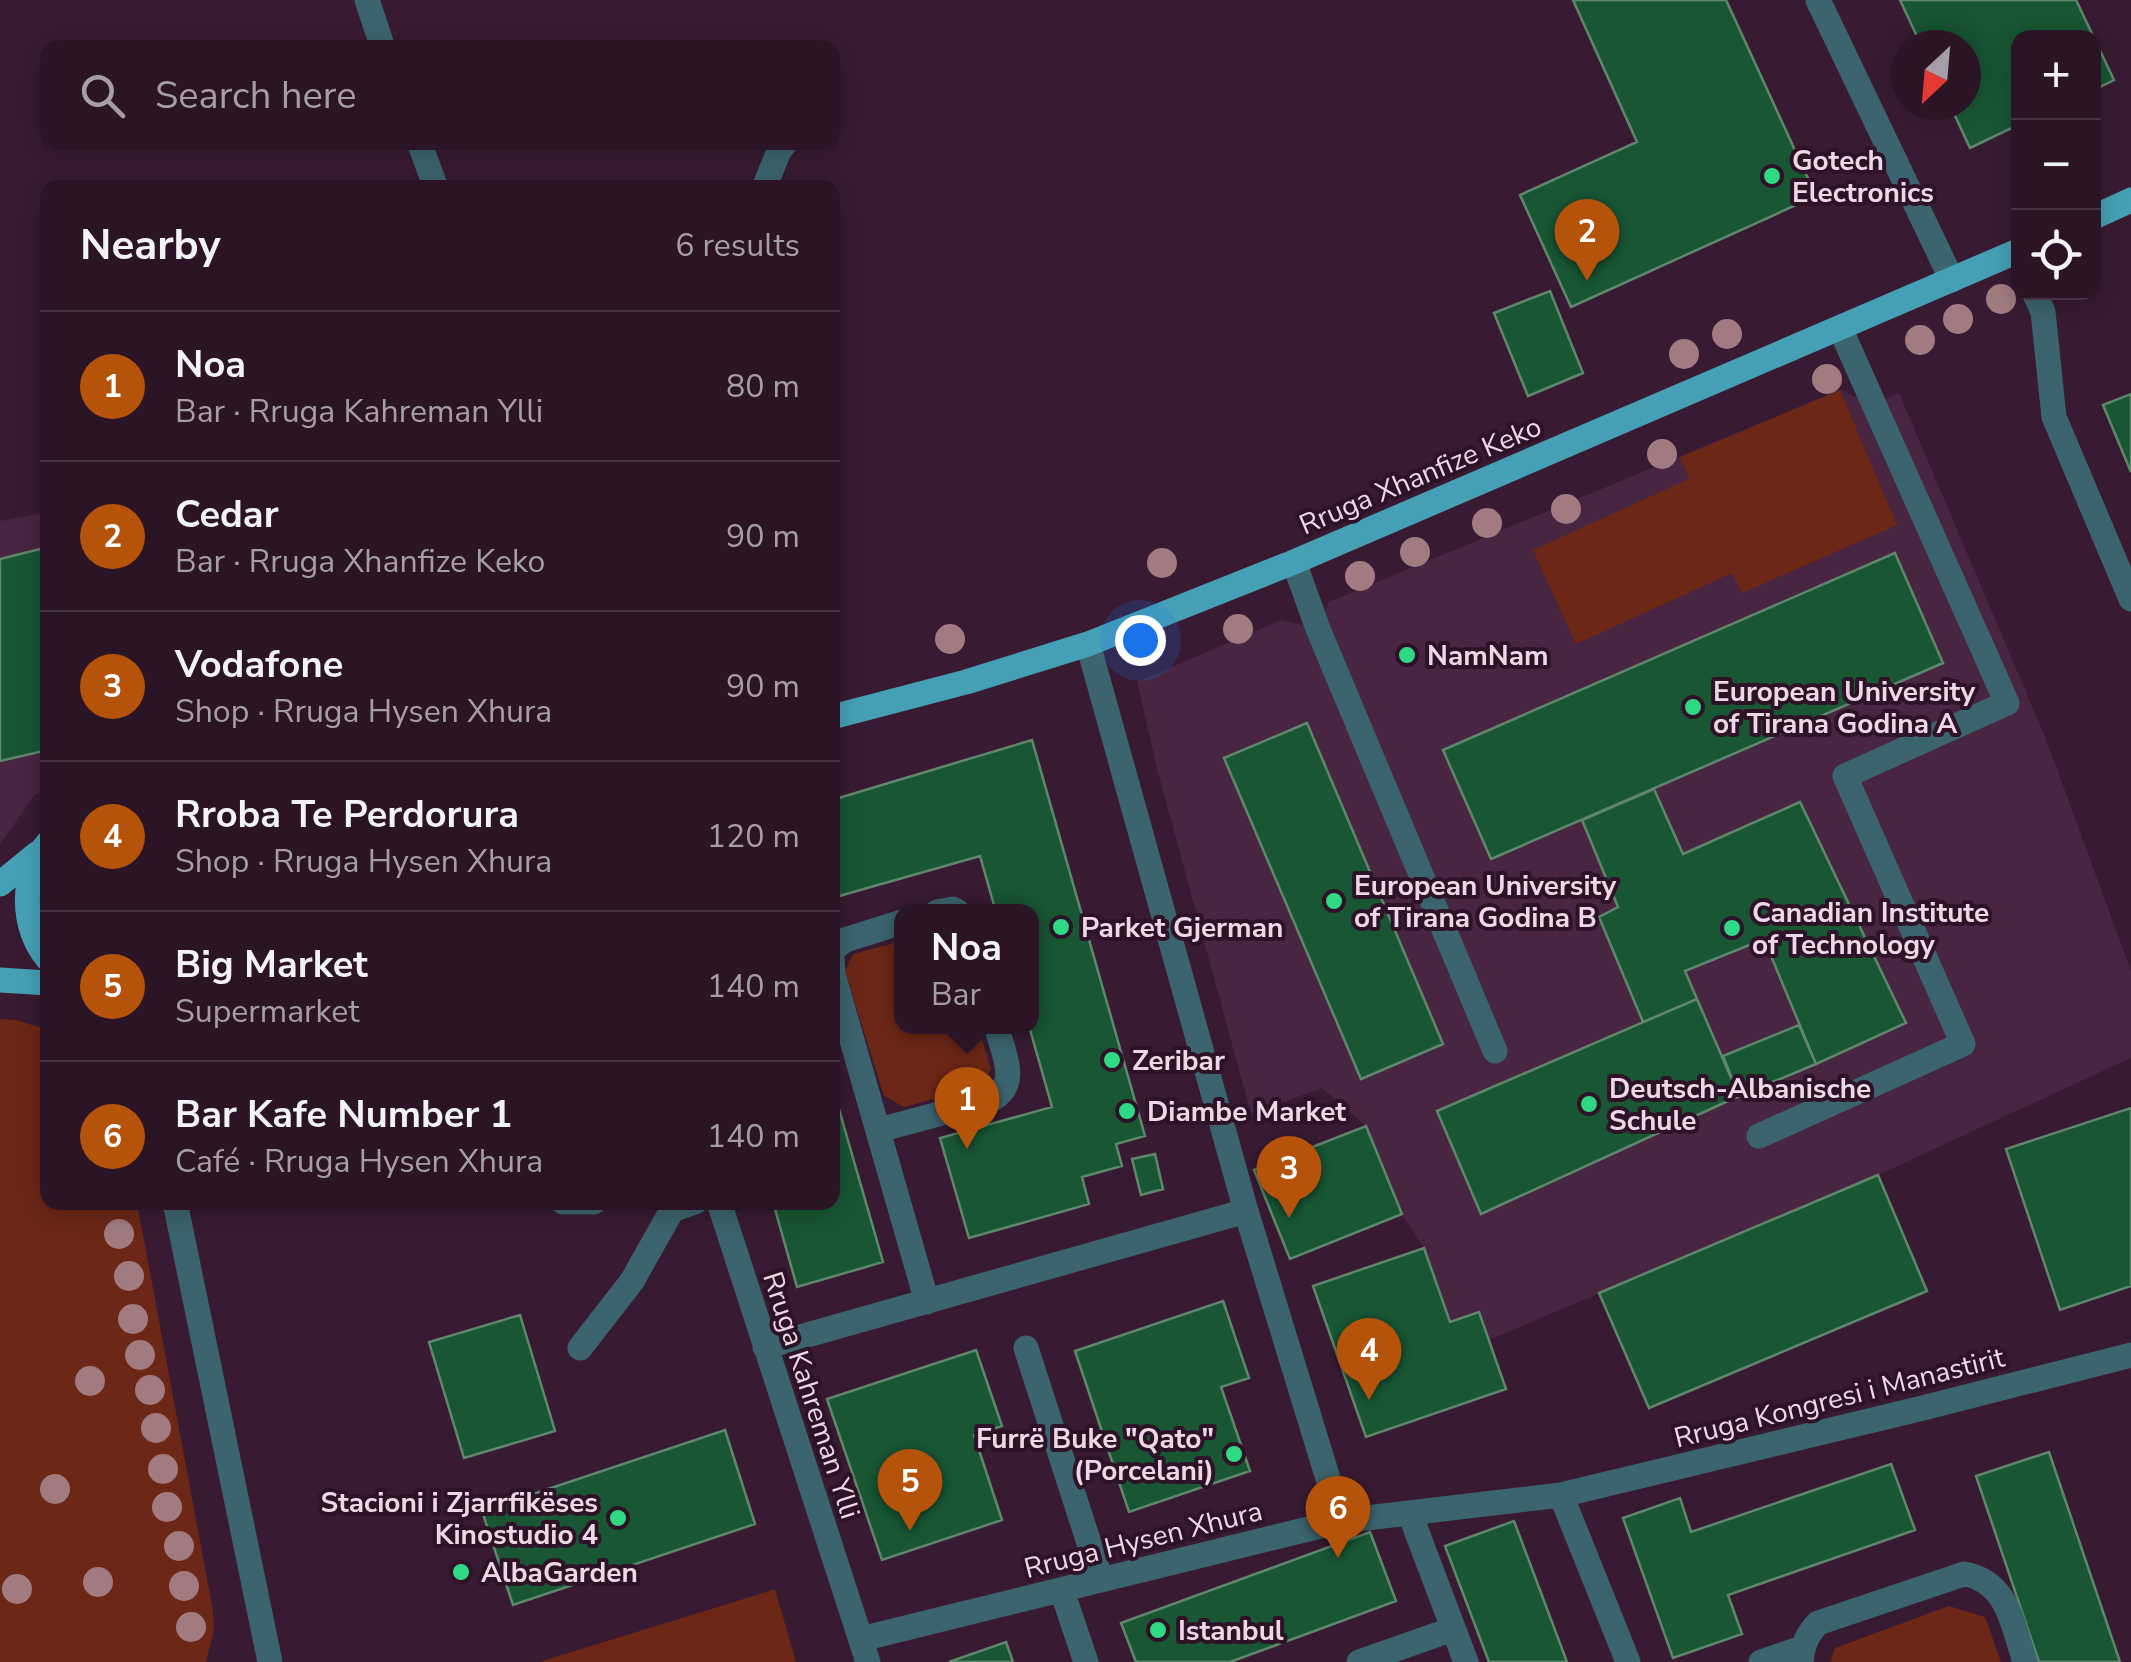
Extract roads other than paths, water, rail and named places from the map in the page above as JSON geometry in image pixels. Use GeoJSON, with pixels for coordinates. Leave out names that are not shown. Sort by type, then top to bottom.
{"type":"FeatureCollection","features":[{"type":"Feature","properties":{"kind":"main road"},"geometry":{"type":"LineString","coordinates":[[2101,215],[2131,200]]}},
{"type":"Feature","properties":{"kind":"main road","name":"Rruga Xhanfize Keko"},"geometry":{"type":"LineString","coordinates":[[840,715],[1088,644],[1294,562],[2011,257]]}},
{"type":"Feature","properties":{"kind":"main road"},"geometry":{"type":"LineString","coordinates":[[0,884],[40,850]]}},
{"type":"Feature","properties":{"kind":"main road"},"geometry":{"type":"LineString","coordinates":[[40,855],[30,874],[27,900],[30,927],[40,949]]}},
{"type":"Feature","properties":{"kind":"main road"},"geometry":{"type":"LineString","coordinates":[[0,980],[40,982]]}},
{"type":"Feature","properties":{"kind":"street"},"geometry":{"type":"LineString","coordinates":[[367,0],[380,40]]}},
{"type":"Feature","properties":{"kind":"street"},"geometry":{"type":"LineString","coordinates":[[1818,0],[1952,280]]}},
{"type":"Feature","properties":{"kind":"street"},"geometry":{"type":"LineString","coordinates":[[422,150],[433,180]]}},
{"type":"Feature","properties":{"kind":"street"},"geometry":{"type":"LineString","coordinates":[[767,180],[780,150]]}},
{"type":"Feature","properties":{"kind":"street"},"geometry":{"type":"LineString","coordinates":[[2038,300],[2043,312],[2054,418],[2131,599]]}},
{"type":"Feature","properties":{"kind":"street"},"geometry":{"type":"LineString","coordinates":[[1760,1136],[1963,1044],[1845,776],[2007,703],[1840,328]]}},
{"type":"Feature","properties":{"kind":"street"},"geometry":{"type":"LineString","coordinates":[[1294,562],[1318,629],[1495,1051]]}},
{"type":"Feature","properties":{"kind":"street"},"geometry":{"type":"LineString","coordinates":[[1088,644],[1246,1211],[1341,1520]]}},
{"type":"Feature","properties":{"kind":"street"},"geometry":{"type":"LineString","coordinates":[[840,945],[845,940],[894,925]]}},
{"type":"Feature","properties":{"kind":"street"},"geometry":{"type":"LineString","coordinates":[[840,998],[928,1302]]}},
{"type":"Feature","properties":{"kind":"street"},"geometry":{"type":"LineString","coordinates":[[879,1130],[1000,1095],[1007,1088],[1008,1076],[998,1034]]}},
{"type":"Feature","properties":{"kind":"street"},"geometry":{"type":"LineString","coordinates":[[177,1210],[270,1662]]}},
{"type":"Feature","properties":{"kind":"street"},"geometry":{"type":"LineString","coordinates":[[580,1348],[632,1280],[672,1210]]}},
{"type":"Feature","properties":{"kind":"street","name":"Rruga Kahreman Ylli"},"geometry":{"type":"LineString","coordinates":[[722,1210],[864,1651]]}},
{"type":"Feature","properties":{"kind":"street"},"geometry":{"type":"LineString","coordinates":[[765,1346],[1246,1211]]}},
{"type":"Feature","properties":{"kind":"street"},"geometry":{"type":"LineString","coordinates":[[1026,1348],[1101,1580]]}},
{"type":"Feature","properties":{"kind":"street","name":"Rruga Kongresi i Manastirit"},"geometry":{"type":"LineString","coordinates":[[1561,1495],[2131,1355]]}},
{"type":"Feature","properties":{"kind":"street"},"geometry":{"type":"LineString","coordinates":[[1561,1495],[1628,1662]]}},
{"type":"Feature","properties":{"kind":"street","name":"Rruga Hysen Xhura"},"geometry":{"type":"LineString","coordinates":[[864,1651],[1062,1590],[1341,1520],[1561,1495]]}},
{"type":"Feature","properties":{"kind":"street"},"geometry":{"type":"LineString","coordinates":[[1410,1514],[1466,1662]]}},
{"type":"Feature","properties":{"kind":"street"},"geometry":{"type":"LineString","coordinates":[[1761,1662],[1802,1655],[1808,1634],[1818,1623],[1964,1574],[1987,1581],[1998,1591],[2026,1662]]}},
{"type":"Feature","properties":{"kind":"street"},"geometry":{"type":"LineString","coordinates":[[1062,1590],[1086,1662]]}},
{"type":"Feature","properties":{"kind":"street"},"geometry":{"type":"LineString","coordinates":[[1359,1662],[1453,1629]]}},
{"type":"Feature","properties":{"kind":"place","name":"Gotech Electronics"},"geometry":{"type":"Point","coordinates":[1772,176]}},
{"type":"Feature","properties":{"kind":"place","name":"Cedar"},"geometry":{"type":"Point","coordinates":[1587,281]}},
{"type":"Feature","properties":{"kind":"place","name":"NamNam"},"geometry":{"type":"Point","coordinates":[1407,655]}},
{"type":"Feature","properties":{"kind":"place","name":"European University of Tirana Godina A"},"geometry":{"type":"Point","coordinates":[1693,707]}},
{"type":"Feature","properties":{"kind":"place","name":"European University of Tirana Godina B"},"geometry":{"type":"Point","coordinates":[1334,901]}},
{"type":"Feature","properties":{"kind":"place","name":"Parket Gjerman"},"geometry":{"type":"Point","coordinates":[1061,927]}},
{"type":"Feature","properties":{"kind":"place","name":"Canadian Institute of Technology"},"geometry":{"type":"Point","coordinates":[1732,928]}},
{"type":"Feature","properties":{"kind":"place","name":"Zeribar"},"geometry":{"type":"Point","coordinates":[1112,1060]}},
{"type":"Feature","properties":{"kind":"place","name":"Deutsch-Albanische Schule"},"geometry":{"type":"Point","coordinates":[1589,1104]}},
{"type":"Feature","properties":{"kind":"place","name":"Diambe Market"},"geometry":{"type":"Point","coordinates":[1127,1111]}},
{"type":"Feature","properties":{"kind":"place","name":"Noa"},"geometry":{"type":"Point","coordinates":[967,1149]}},
{"type":"Feature","properties":{"kind":"place","name":"Vodafone"},"geometry":{"type":"Point","coordinates":[1289,1218]}},
{"type":"Feature","properties":{"kind":"place","name":"Rroba Te Perdorura"},"geometry":{"type":"Point","coordinates":[1369,1400]}},
{"type":"Feature","properties":{"kind":"place","name":"Furrë Buke \"Qato\" (Porcelani)"},"geometry":{"type":"Point","coordinates":[1234,1454]}},
{"type":"Feature","properties":{"kind":"place","name":"Stacioni i Zjarrfikëses Kinostudio 4"},"geometry":{"type":"Point","coordinates":[618,1518]}},
{"type":"Feature","properties":{"kind":"place","name":"Big Market"},"geometry":{"type":"Point","coordinates":[910,1531]}},
{"type":"Feature","properties":{"kind":"place","name":"Bar Kafe Number 1"},"geometry":{"type":"Point","coordinates":[1338,1558]}},
{"type":"Feature","properties":{"kind":"place","name":"AlbaGarden"},"geometry":{"type":"Point","coordinates":[461,1572]}},
{"type":"Feature","properties":{"kind":"place","name":"Istanbul"},"geometry":{"type":"Point","coordinates":[1158,1630]}}]}
